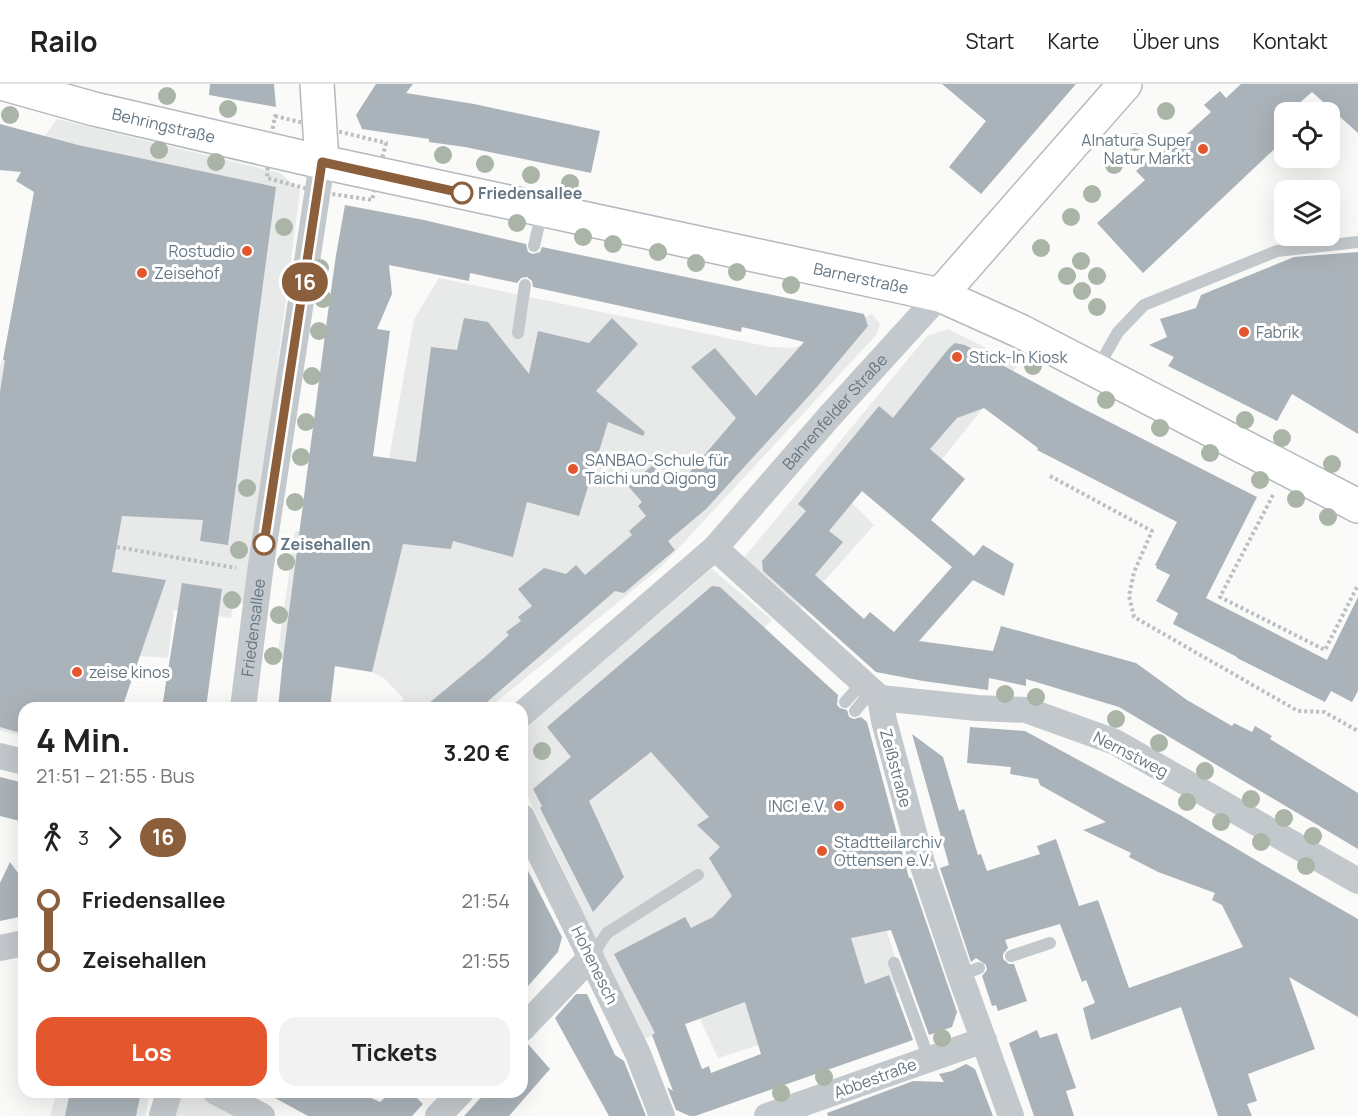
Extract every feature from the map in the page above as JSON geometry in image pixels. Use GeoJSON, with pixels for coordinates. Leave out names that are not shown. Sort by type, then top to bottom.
{"type":"FeatureCollection","features":[{"type":"Feature","properties":{"kind":"main road","name":"Behringstraße"},"geometry":{"type":"LineString","coordinates":[[5,84],[94,110],[322,162]]}},
{"type":"Feature","properties":{"kind":"main road","name":"Friedensallee"},"geometry":{"type":"LineString","coordinates":[[317,84],[322,162]]}},
{"type":"Feature","properties":{"kind":"main road","name":"Bahrenfelder Straße"},"geometry":{"type":"LineString","coordinates":[[940,295],[1125,84]]}},
{"type":"Feature","properties":{"kind":"main road","name":"Barnerstraße"},"geometry":{"type":"LineString","coordinates":[[322,162],[940,295],[1020,331],[1358,506]]}},
{"type":"Feature","properties":{"kind":"street","name":"Friedensallee"},"geometry":{"type":"LineString","coordinates":[[244,702],[260,572],[322,162]]}},
{"type":"Feature","properties":{"kind":"street","name":"Bahrenfelder Straße"},"geometry":{"type":"LineString","coordinates":[[528,709],[715,548],[828,418],[940,295]]}},
{"type":"Feature","properties":{"kind":"street"},"geometry":{"type":"LineString","coordinates":[[715,548],[872,690]]}},
{"type":"Feature","properties":{"kind":"street","name":"Nernstweg"},"geometry":{"type":"LineString","coordinates":[[872,690],[977,708],[1026,710],[1115,742],[1358,881]]}},
{"type":"Feature","properties":{"kind":"street","name":"Zeißstraße"},"geometry":{"type":"LineString","coordinates":[[872,690],[884,721],[922,863],[969,971],[984,1040],[1011,1116]]}},
{"type":"Feature","properties":{"kind":"street"},"geometry":{"type":"LineString","coordinates":[[0,756],[18,760]]}},
{"type":"Feature","properties":{"kind":"street","name":"Hohenesch"},"geometry":{"type":"LineString","coordinates":[[528,829],[638,1054],[662,1116]]}},
{"type":"Feature","properties":{"kind":"street"},"geometry":{"type":"LineString","coordinates":[[0,948],[18,944]]}},
{"type":"Feature","properties":{"kind":"street"},"geometry":{"type":"LineString","coordinates":[[528,1023],[591,957]]}},
{"type":"Feature","properties":{"kind":"street","name":"Abbestraße"},"geometry":{"type":"LineString","coordinates":[[767,1116],[984,1040]]}},
{"type":"Feature","properties":{"kind":"street"},"geometry":{"type":"LineString","coordinates":[[228,1098],[262,1116]]}},
{"type":"Feature","properties":{"kind":"street"},"geometry":{"type":"LineString","coordinates":[[438,1116],[455,1098]]}},
{"type":"Feature","properties":{"kind":"lane"},"geometry":{"type":"LineString","coordinates":[[534,246],[542,210]]}},
{"type":"Feature","properties":{"kind":"lane"},"geometry":{"type":"LineString","coordinates":[[1096,370],[1118,332],[1144,305],[1277,251],[1358,242]]}},
{"type":"Feature","properties":{"kind":"lane"},"geometry":{"type":"LineString","coordinates":[[518,333],[525,285]]}},
{"type":"Feature","properties":{"kind":"lane"},"geometry":{"type":"LineString","coordinates":[[845,702],[872,690]]}},
{"type":"Feature","properties":{"kind":"lane"},"geometry":{"type":"LineString","coordinates":[[855,711],[872,690]]}},
{"type":"Feature","properties":{"kind":"lane"},"geometry":{"type":"LineString","coordinates":[[591,957],[607,933],[698,875]]}},
{"type":"Feature","properties":{"kind":"lane"},"geometry":{"type":"LineString","coordinates":[[1011,956],[1050,943]]}},
{"type":"Feature","properties":{"kind":"lane"},"geometry":{"type":"LineString","coordinates":[[894,963],[929,1059]]}},
{"type":"Feature","properties":{"kind":"path"},"geometry":{"type":"LineString","coordinates":[[1286,470],[1220,597],[1325,650],[1358,585]]}},
{"type":"Feature","properties":{"kind":"path"},"geometry":{"type":"LineString","coordinates":[[1050,476],[1152,531],[1134,572],[1129,596],[1134,618],[1298,711],[1324,712],[1358,731]]}},
{"type":"Feature","properties":{"kind":"path"},"geometry":{"type":"LineString","coordinates":[[117,547],[260,572]]}},
{"type":"Feature","properties":{"kind":"shaded area"},"geometry":{"type":"Polygon","coordinates":[[[57,119],[280,173],[300,190],[247,602],[233,606],[231,618],[174,610],[168,658],[140,656],[37,702],[18,702],[18,735],[0,730],[0,367],[45,136],[57,119]]]}},
{"type":"Feature","properties":{"kind":"shaded area"},"geometry":{"type":"Polygon","coordinates":[[[439,278],[770,347],[794,348],[872,314],[880,324],[877,334],[661,567],[496,702],[401,702],[404,699],[385,679],[372,672],[277,658],[295,532],[301,530],[375,537],[414,319],[439,278]]]}},
{"type":"Feature","properties":{"kind":"shaded area"},"geometry":{"type":"Polygon","coordinates":[[[948,329],[1019,364],[942,459],[911,433],[852,503],[874,525],[797,612],[742,560],[927,336],[948,329]]]}},
{"type":"Feature","properties":{"kind":"shaded area"},"geometry":{"type":"Polygon","coordinates":[[[712,569],[772,620],[764,628],[867,871],[906,990],[882,997],[845,1018],[718,1058],[700,1019],[644,1039],[530,801],[528,795],[528,726],[712,569]]]}},
{"type":"Feature","properties":{"kind":"shaded area"},"geometry":{"type":"Polygon","coordinates":[[[55,1098],[149,1098],[145,1116],[50,1116],[55,1098]]]}},
{"type":"Feature","properties":{"kind":"shaded area"},"geometry":{"type":"Polygon","coordinates":[[[179,1098],[216,1098],[250,1116],[175,1116],[179,1098]]]}},
{"type":"Feature","properties":{"kind":"building"},"geometry":{"type":"Polygon","coordinates":[[[210,84],[274,84],[276,107],[209,95],[210,84]]]}},
{"type":"Feature","properties":{"kind":"building"},"geometry":{"type":"Polygon","coordinates":[[[376,84],[413,84],[406,93],[474,104],[600,131],[591,173],[465,147],[429,142],[429,139],[362,129],[356,115],[376,84]]]}},
{"type":"Feature","properties":{"kind":"building"},"geometry":{"type":"Polygon","coordinates":[[[942,84],[1076,84],[981,194],[949,167],[986,121],[942,84]]]}},
{"type":"Feature","properties":{"kind":"building"},"geometry":{"type":"Polygon","coordinates":[[[1241,84],[1358,84],[1358,133],[1340,117],[1340,102],[1323,102],[1312,92],[1300,102],[1274,102],[1274,149],[1143,273],[1097,223],[1145,180],[1136,171],[1153,156],[1156,158],[1175,141],[1177,143],[1211,112],[1204,105],[1220,91],[1226,98],[1241,84]]]}},
{"type":"Feature","properties":{"kind":"building"},"geometry":{"type":"Polygon","coordinates":[[[0,124],[78,145],[276,187],[228,545],[200,541],[203,520],[122,516],[112,572],[166,580],[124,702],[18,702],[18,732],[0,727],[0,392],[5,360],[3,360],[34,192],[16,181],[21,172],[0,170],[0,124]]]}},
{"type":"Feature","properties":{"kind":"building"},"geometry":{"type":"Polygon","coordinates":[[[345,205],[424,220],[526,244],[528,252],[533,254],[540,252],[542,247],[864,314],[868,326],[816,388],[706,509],[668,541],[675,550],[624,593],[615,591],[487,702],[430,702],[486,656],[509,635],[506,632],[521,621],[518,617],[532,606],[518,589],[544,568],[566,574],[576,565],[585,575],[632,535],[629,531],[646,516],[638,506],[642,502],[628,486],[654,464],[666,479],[676,472],[683,480],[736,418],[691,367],[715,348],[756,396],[804,342],[742,327],[741,332],[533,287],[532,281],[527,277],[521,278],[517,283],[470,273],[469,281],[389,265],[392,294],[377,329],[390,331],[373,456],[416,462],[431,347],[457,350],[464,318],[488,322],[529,374],[538,331],[589,343],[612,318],[638,344],[596,391],[645,432],[643,436],[608,422],[579,516],[527,502],[513,557],[453,541],[451,549],[403,544],[372,672],[335,666],[331,702],[279,702],[336,255],[345,205]]]}},
{"type":"Feature","properties":{"kind":"building","name":"Fabrik"},"geometry":{"type":"Polygon","coordinates":[[[1358,252],[1358,434],[1292,394],[1277,421],[1168,366],[1174,357],[1149,345],[1167,337],[1160,319],[1196,308],[1201,295],[1294,257],[1358,252]]]}},
{"type":"Feature","properties":{"kind":"building"},"geometry":{"type":"Polygon","coordinates":[[[955,343],[965,345],[1076,405],[1257,497],[1206,598],[1327,660],[1358,597],[1358,691],[1352,702],[1331,691],[1325,702],[1173,624],[1178,613],[1156,601],[1170,575],[1156,568],[1155,565],[1177,522],[1037,450],[1038,448],[984,408],[957,418],[930,449],[965,479],[931,520],[974,556],[983,545],[1014,564],[1004,596],[973,580],[919,641],[993,651],[1001,626],[1136,663],[1187,700],[1232,726],[1234,723],[1252,732],[1255,726],[1272,736],[1270,739],[1358,793],[1358,849],[1119,707],[1026,679],[1026,686],[989,678],[988,690],[876,672],[763,571],[762,561],[806,511],[798,504],[879,406],[893,418],[955,343]],[[862,491],[829,531],[843,542],[815,575],[864,619],[870,612],[894,632],[952,567],[862,491]]]}},
{"type":"Feature","properties":{"kind":"building"},"geometry":{"type":"Polygon","coordinates":[[[182,583],[222,589],[207,702],[163,702],[182,583]]]}},
{"type":"Feature","properties":{"kind":"building"},"geometry":{"type":"Polygon","coordinates":[[[712,586],[720,587],[838,695],[837,705],[847,710],[849,717],[854,719],[861,717],[867,722],[909,878],[911,878],[957,1012],[952,1027],[929,1035],[891,930],[851,938],[865,984],[889,975],[913,1040],[695,1116],[676,1110],[667,1087],[673,1091],[652,1035],[655,1033],[614,954],[685,917],[691,928],[713,917],[732,896],[709,858],[720,847],[697,825],[709,817],[651,752],[589,801],[624,877],[593,912],[540,808],[542,806],[533,789],[571,757],[547,727],[712,586]],[[745,1002],[685,1024],[702,1069],[709,1066],[711,1073],[761,1054],[745,1002]]]}},
{"type":"Feature","properties":{"kind":"building"},"geometry":{"type":"Polygon","coordinates":[[[970,727],[1025,731],[1180,815],[1358,919],[1358,1017],[1289,977],[1315,1049],[1248,1074],[1257,1101],[1247,1104],[1252,1116],[1218,1116],[1181,1007],[1091,1040],[1083,1008],[1095,1003],[1086,980],[1082,982],[1060,924],[1005,940],[1008,948],[1003,954],[1003,959],[1009,964],[1014,964],[1027,1001],[998,1011],[996,1005],[992,1006],[982,976],[987,970],[986,965],[976,958],[971,962],[940,868],[949,865],[912,734],[943,757],[959,811],[964,809],[978,855],[981,854],[987,871],[1040,854],[1037,846],[1056,839],[1079,906],[1098,900],[1129,988],[1243,947],[1222,905],[1212,900],[1215,893],[1158,872],[1129,857],[1131,853],[1083,830],[1106,822],[1040,785],[1038,779],[1010,774],[1011,767],[967,763],[970,727]]]}},
{"type":"Feature","properties":{"kind":"building"},"geometry":{"type":"Polygon","coordinates":[[[0,777],[18,782],[18,820],[0,816],[0,777]]]}},
{"type":"Feature","properties":{"kind":"building"},"geometry":{"type":"Polygon","coordinates":[[[10,862],[18,873],[18,917],[0,921],[0,883],[10,862]]]}},
{"type":"Feature","properties":{"kind":"building"},"geometry":{"type":"Polygon","coordinates":[[[528,871],[562,937],[558,952],[528,986],[528,871]]]}},
{"type":"Feature","properties":{"kind":"building"},"geometry":{"type":"Polygon","coordinates":[[[576,994],[587,994],[615,1055],[624,1061],[646,1116],[609,1116],[555,1018],[576,994]]]}},
{"type":"Feature","properties":{"kind":"building"},"geometry":{"type":"Polygon","coordinates":[[[1037,1030],[1040,1038],[1057,1033],[1076,1088],[1066,1091],[1074,1116],[1034,1116],[1009,1043],[1037,1030]]]}},
{"type":"Feature","properties":{"kind":"building"},"geometry":{"type":"Polygon","coordinates":[[[528,1044],[550,1069],[528,1094],[528,1044]]]}},
{"type":"Feature","properties":{"kind":"building"},"geometry":{"type":"Polygon","coordinates":[[[966,1064],[975,1069],[993,1116],[828,1116],[827,1113],[913,1081],[944,1082],[939,1074],[966,1064]]]}},
{"type":"Feature","properties":{"kind":"building"},"geometry":{"type":"Polygon","coordinates":[[[69,1098],[140,1098],[136,1116],[65,1116],[69,1098]]]}},
{"type":"Feature","properties":{"kind":"building"},"geometry":{"type":"Polygon","coordinates":[[[275,1098],[371,1098],[380,1102],[384,1098],[417,1098],[423,1104],[412,1116],[308,1116],[275,1098]]]}},
{"type":"Feature","properties":{"kind":"building"},"geometry":{"type":"Polygon","coordinates":[[[480,1098],[525,1098],[509,1116],[464,1116],[480,1098]]]}},
{"type":"Feature","properties":{"kind":"bus line","name":"16"},"geometry":{"type":"LineString","coordinates":[[264,544],[322,162],[462,193]]}},
{"type":"Feature","properties":{"kind":"place","name":"Alnatura Super Natur Markt"},"geometry":{"type":"Point","coordinates":[1203,149]}},
{"type":"Feature","properties":{"kind":"place","name":"Friedensallee"},"geometry":{"type":"Point","coordinates":[462,193]}},
{"type":"Feature","properties":{"kind":"place","name":"Rostudio"},"geometry":{"type":"Point","coordinates":[247,251]}},
{"type":"Feature","properties":{"kind":"place","name":"Zeisehof"},"geometry":{"type":"Point","coordinates":[142,273]}},
{"type":"Feature","properties":{"kind":"place","name":"Fabrik"},"geometry":{"type":"Point","coordinates":[1244,332]}},
{"type":"Feature","properties":{"kind":"place","name":"Stick-In Kiosk"},"geometry":{"type":"Point","coordinates":[957,357]}},
{"type":"Feature","properties":{"kind":"place","name":"SANBAO-Schule für Taichi und Qigong"},"geometry":{"type":"Point","coordinates":[573,469]}},
{"type":"Feature","properties":{"kind":"place","name":"Zeisehallen"},"geometry":{"type":"Point","coordinates":[264,544]}},
{"type":"Feature","properties":{"kind":"place","name":"zeise kinos"},"geometry":{"type":"Point","coordinates":[77,672]}},
{"type":"Feature","properties":{"kind":"place","name":"INCI e.V."},"geometry":{"type":"Point","coordinates":[839,806]}},
{"type":"Feature","properties":{"kind":"place","name":"Stadtteilarchiv Ottensen e.V."},"geometry":{"type":"Point","coordinates":[822,851]}}]}
